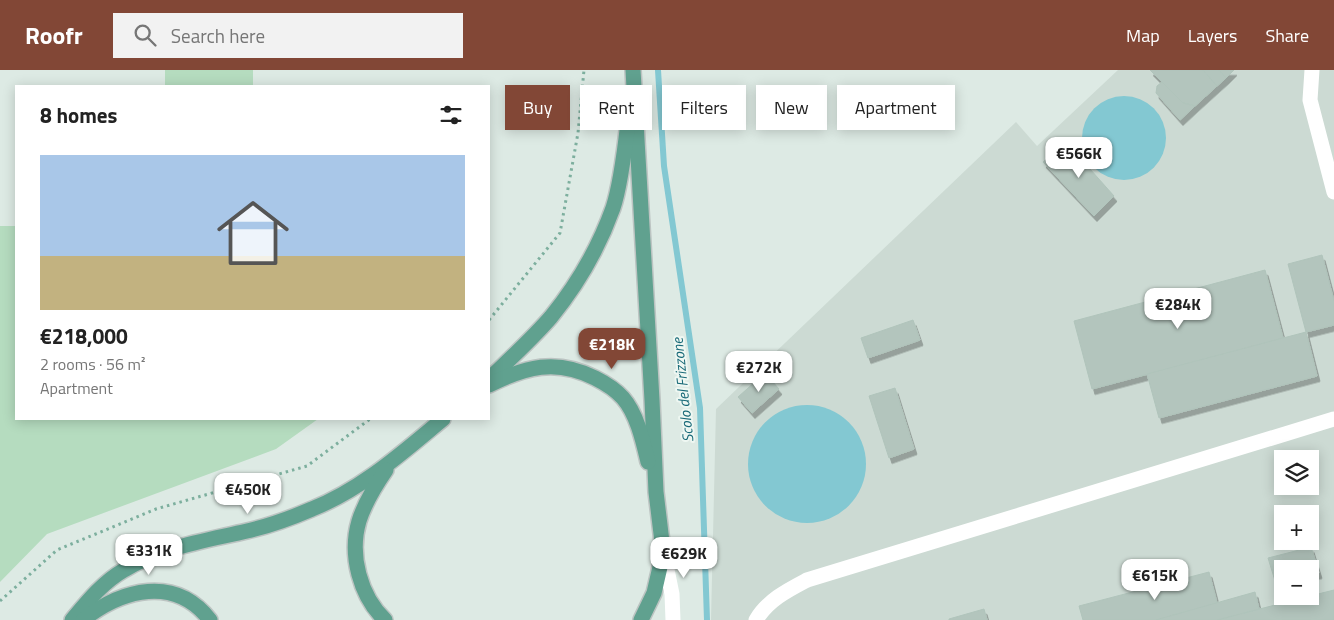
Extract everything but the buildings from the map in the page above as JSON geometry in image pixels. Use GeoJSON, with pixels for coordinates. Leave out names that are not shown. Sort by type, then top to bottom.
{"type":"FeatureCollection","features":[{"type":"Feature","properties":{"kind":"main road"},"geometry":{"type":"LineString","coordinates":[[490,377],[534,336],[550,318],[580,276],[596,245],[613,207],[626,148],[633,74]]}},
{"type":"Feature","properties":{"kind":"main road"},"geometry":{"type":"LineString","coordinates":[[633,74],[652,390],[656,492],[662,542],[660,567],[654,593],[641,620]]}},
{"type":"Feature","properties":{"kind":"main road"},"geometry":{"type":"LineString","coordinates":[[490,385],[516,372],[545,366],[573,370],[587,374],[602,382],[623,398],[630,409],[643,441],[656,492]]}},
{"type":"Feature","properties":{"kind":"main road"},"geometry":{"type":"LineString","coordinates":[[72,620],[88,600],[122,570],[148,557],[177,546],[271,524],[337,498],[393,461],[442,420]]}},
{"type":"Feature","properties":{"kind":"main road"},"geometry":{"type":"LineString","coordinates":[[385,620],[366,595],[358,572],[356,546],[358,522],[365,504],[376,484],[393,461]]}},
{"type":"Feature","properties":{"kind":"main road"},"geometry":{"type":"LineString","coordinates":[[83,620],[103,605],[127,594],[158,591],[173,593],[188,600],[201,608],[210,620]]}},
{"type":"Feature","properties":{"kind":"street"},"geometry":{"type":"LineString","coordinates":[[1312,70],[1310,100],[1334,192]]}},
{"type":"Feature","properties":{"kind":"street"},"geometry":{"type":"LineString","coordinates":[[756,620],[761,612],[782,593],[807,580],[1334,419]]}},
{"type":"Feature","properties":{"kind":"street"},"geometry":{"type":"LineString","coordinates":[[662,542],[672,594],[673,620]]}},
{"type":"Feature","properties":{"kind":"path"},"geometry":{"type":"LineString","coordinates":[[490,319],[560,233],[578,133],[584,70]]}},
{"type":"Feature","properties":{"kind":"path"},"geometry":{"type":"LineString","coordinates":[[0,601],[57,550],[156,509],[307,466],[369,420]]}},
{"type":"Feature","properties":{"kind":"shaded area"},"geometry":{"type":"Polygon","coordinates":[[[1118,70],[1334,70],[1334,620],[711,620],[716,409],[1016,122],[1037,146],[1118,70]]]}},
{"type":"Feature","properties":{"kind":"green space"},"geometry":{"type":"Polygon","coordinates":[[[165,70],[253,70],[253,85],[165,85],[165,70]]]}},
{"type":"Feature","properties":{"kind":"green space"},"geometry":{"type":"Polygon","coordinates":[[[0,226],[15,226],[15,420],[317,420],[276,449],[47,534],[0,582],[0,226]]]}},
{"type":"Feature","properties":{"kind":"water"},"geometry":{"type":"Polygon","coordinates":[[[1124,96],[1147,103],[1159,115],[1166,138],[1159,161],[1147,173],[1124,180],[1101,173],[1089,161],[1082,138],[1089,115],[1101,103],[1124,96]]]}},
{"type":"Feature","properties":{"kind":"water"},"geometry":{"type":"Polygon","coordinates":[[[807,405],[830,410],[849,422],[861,441],[866,464],[861,487],[849,506],[830,518],[807,523],[784,518],[765,506],[753,487],[748,464],[753,441],[765,422],[784,410],[807,405]]]}},
{"type":"Feature","properties":{"kind":"waterway","name":"Scolo del Frizzone"},"geometry":{"type":"LineString","coordinates":[[658,70],[664,166],[700,408],[707,620]]}}]}
